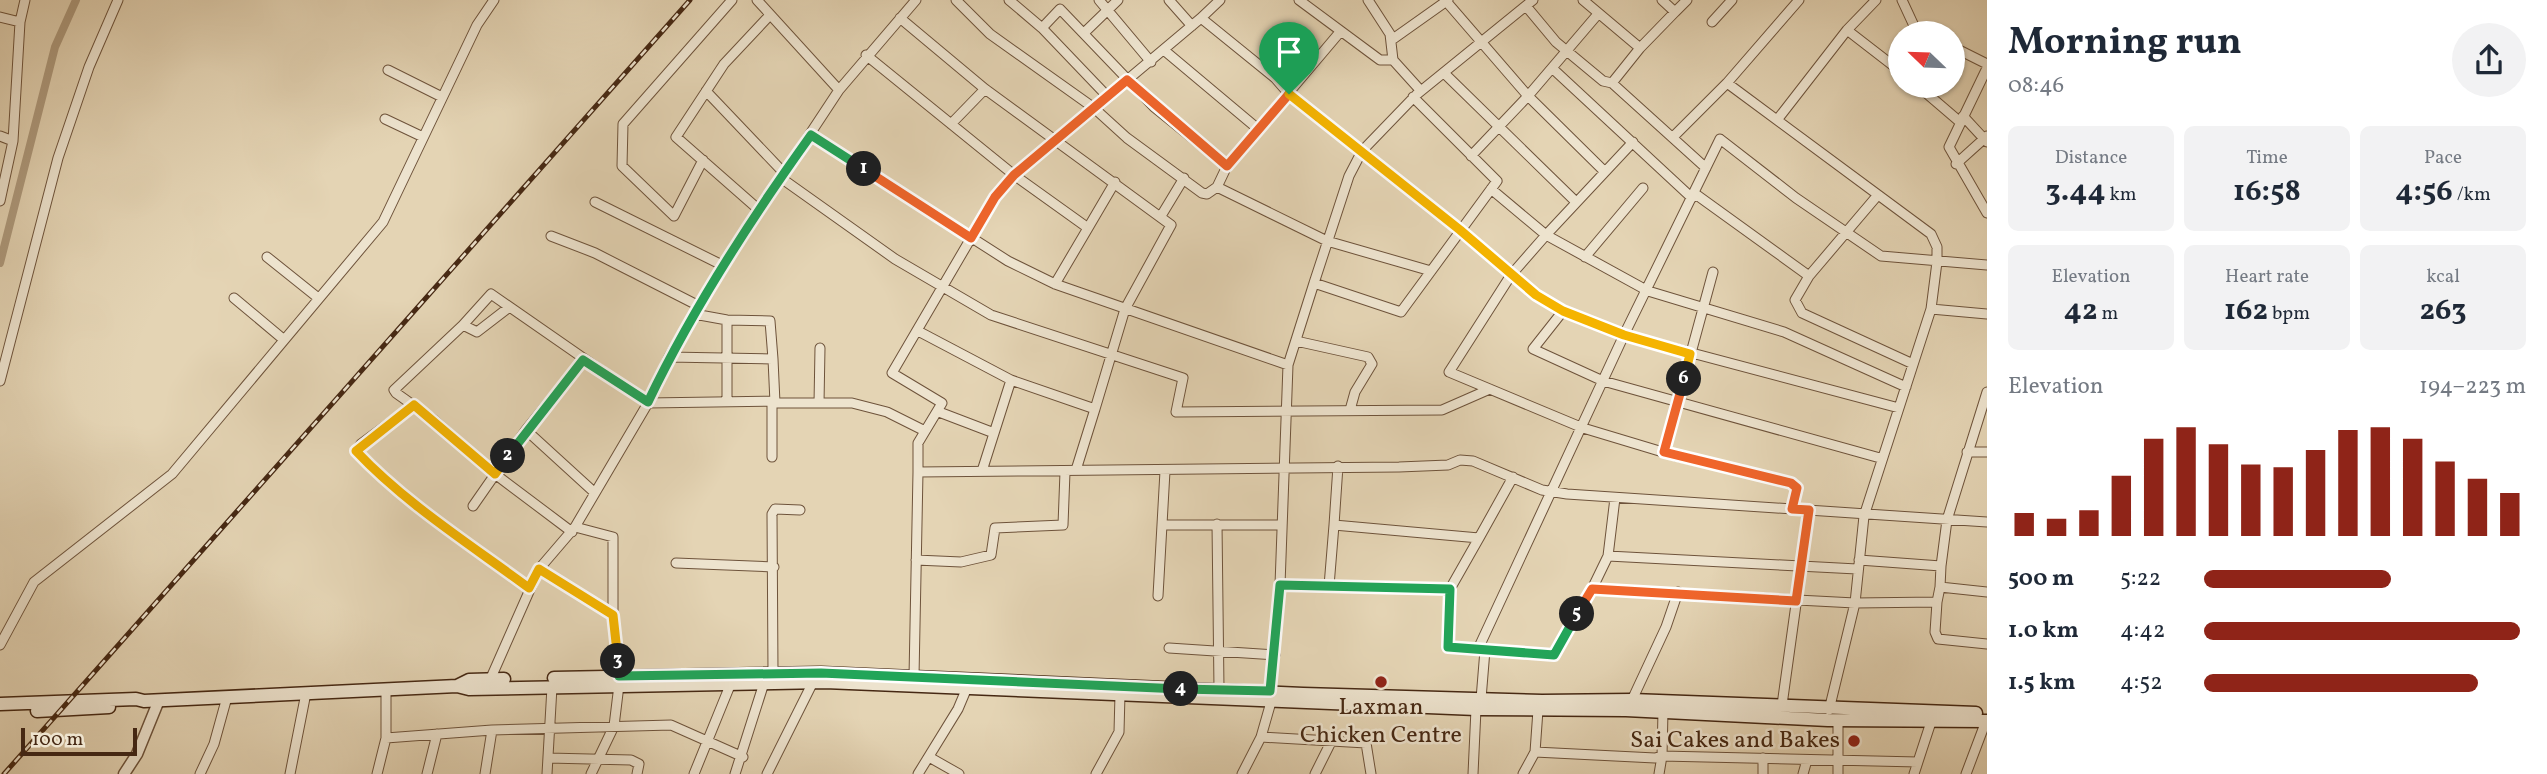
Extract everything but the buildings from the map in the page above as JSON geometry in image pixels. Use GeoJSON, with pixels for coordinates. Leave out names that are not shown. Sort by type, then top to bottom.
{"type":"FeatureCollection","features":[{"type":"Feature","properties":{"kind":"main road"},"geometry":{"type":"LineString","coordinates":[[0,712],[92,709],[159,700],[457,686],[469,689],[552,687],[619,680],[773,672],[1219,690],[1271,697]]}},
{"type":"Feature","properties":{"kind":"main road"},"geometry":{"type":"LineString","coordinates":[[457,686],[469,680],[813,682],[966,690],[1479,704],[1632,701],[1782,705],[1833,715],[1931,722],[1987,721]]}},
{"type":"Feature","properties":{"kind":"main road"},"geometry":{"type":"LineString","coordinates":[[0,704],[136,699],[144,701]]}},
{"type":"Feature","properties":{"kind":"main road"},"geometry":{"type":"LineString","coordinates":[[1479,704],[1538,710],[1833,715],[1987,713]]}},
{"type":"Feature","properties":{"kind":"street"},"geometry":{"type":"LineString","coordinates":[[0,201],[13,141],[20,22],[25,0]]}},
{"type":"Feature","properties":{"kind":"street"},"geometry":{"type":"LineString","coordinates":[[0,381],[58,158],[89,67],[117,0]]}},
{"type":"Feature","properties":{"kind":"street"},"geometry":{"type":"LineString","coordinates":[[0,645],[34,582],[164,482],[383,222],[477,25],[494,0]]}},
{"type":"Feature","properties":{"kind":"street"},"geometry":{"type":"LineString","coordinates":[[703,160],[674,216],[622,166],[623,124],[732,0]]}},
{"type":"Feature","properties":{"kind":"street"},"geometry":{"type":"LineString","coordinates":[[757,0],[839,90]]}},
{"type":"Feature","properties":{"kind":"street"},"geometry":{"type":"LineString","coordinates":[[489,680],[539,569],[573,530],[596,493],[648,402],[669,357],[758,209],[811,135],[839,90],[866,55],[916,0]]}},
{"type":"Feature","properties":{"kind":"street"},"geometry":{"type":"LineString","coordinates":[[956,0],[990,34],[1094,108],[1127,138],[1204,194],[1217,187],[1227,166],[1340,32]]}},
{"type":"Feature","properties":{"kind":"street"},"geometry":{"type":"LineString","coordinates":[[1009,0],[1042,28],[1108,97]]}},
{"type":"Feature","properties":{"kind":"street"},"geometry":{"type":"LineString","coordinates":[[1099,0],[1151,62]]}},
{"type":"Feature","properties":{"kind":"street"},"geometry":{"type":"LineString","coordinates":[[1085,32],[1118,0]]}},
{"type":"Feature","properties":{"kind":"street"},"geometry":{"type":"LineString","coordinates":[[1169,0],[1192,26]]}},
{"type":"Feature","properties":{"kind":"street"},"geometry":{"type":"LineString","coordinates":[[914,677],[917,449],[942,403],[892,373],[995,197],[1014,175],[1165,51],[1220,0]]}},
{"type":"Feature","properties":{"kind":"street"},"geometry":{"type":"LineString","coordinates":[[1299,0],[1340,32],[1390,61],[1471,156],[1497,181],[1401,312],[1314,283]]}},
{"type":"Feature","properties":{"kind":"street"},"geometry":{"type":"LineString","coordinates":[[1368,0],[1392,38]]}},
{"type":"Feature","properties":{"kind":"street"},"geometry":{"type":"LineString","coordinates":[[1583,0],[1640,48]]}},
{"type":"Feature","properties":{"kind":"street"},"geometry":{"type":"LineString","coordinates":[[1662,0],[1675,12]]}},
{"type":"Feature","properties":{"kind":"street"},"geometry":{"type":"LineString","coordinates":[[1612,83],[1640,48],[1686,0]]}},
{"type":"Feature","properties":{"kind":"street"},"geometry":{"type":"LineString","coordinates":[[1712,22],[1732,0]]}},
{"type":"Feature","properties":{"kind":"street"},"geometry":{"type":"LineString","coordinates":[[1674,136],[1727,83],[1799,0]]}},
{"type":"Feature","properties":{"kind":"street"},"geometry":{"type":"LineString","coordinates":[[1777,120],[1847,30],[1875,0]]}},
{"type":"Feature","properties":{"kind":"street"},"geometry":{"type":"LineString","coordinates":[[1902,0],[1912,21]]}},
{"type":"Feature","properties":{"kind":"street"},"geometry":{"type":"LineString","coordinates":[[1390,61],[1392,38],[1446,1],[1528,96],[1604,171]]}},
{"type":"Feature","properties":{"kind":"street"},"geometry":{"type":"LineString","coordinates":[[1241,774],[1261,737],[1271,697],[1280,585],[1280,525],[1288,365],[1349,176],[1362,151],[1417,94],[1530,3],[1556,42],[1569,50],[1603,81],[1612,83],[1674,136],[1706,168]]}},
{"type":"Feature","properties":{"kind":"street"},"geometry":{"type":"LineString","coordinates":[[1042,28],[1060,9],[1085,32],[1127,80],[1227,166]]}},
{"type":"Feature","properties":{"kind":"street"},"geometry":{"type":"LineString","coordinates":[[1471,156],[1500,128],[1598,14]]}},
{"type":"Feature","properties":{"kind":"street"},"geometry":{"type":"LineString","coordinates":[[758,209],[676,137],[724,64],[770,15]]}},
{"type":"Feature","properties":{"kind":"street"},"geometry":{"type":"LineString","coordinates":[[0,17],[20,22]]}},
{"type":"Feature","properties":{"kind":"street"},"geometry":{"type":"LineString","coordinates":[[900,18],[985,89],[1171,225],[1125,309],[1076,470]]}},
{"type":"Feature","properties":{"kind":"street"},"geometry":{"type":"LineString","coordinates":[[1201,18],[1275,78],[1289,94],[1460,230],[1511,275],[1536,295],[1563,311],[1624,335],[1899,408]]}},
{"type":"Feature","properties":{"kind":"street"},"geometry":{"type":"LineString","coordinates":[[1847,30],[1888,62]]}},
{"type":"Feature","properties":{"kind":"street"},"geometry":{"type":"LineString","coordinates":[[1165,51],[1258,128]]}},
{"type":"Feature","properties":{"kind":"street"},"geometry":{"type":"LineString","coordinates":[[1965,54],[1987,66],[1949,147],[1956,164],[1987,213]]}},
{"type":"Feature","properties":{"kind":"street"},"geometry":{"type":"LineString","coordinates":[[866,55],[1014,175],[1088,228]]}},
{"type":"Feature","properties":{"kind":"street"},"geometry":{"type":"LineString","coordinates":[[1552,68],[1693,195],[1809,276]]}},
{"type":"Feature","properties":{"kind":"street"},"geometry":{"type":"LineString","coordinates":[[388,70],[442,97]]}},
{"type":"Feature","properties":{"kind":"street"},"geometry":{"type":"LineString","coordinates":[[1444,73],[1575,201]]}},
{"type":"Feature","properties":{"kind":"street"},"geometry":{"type":"LineString","coordinates":[[1727,83],[1931,234],[1937,247],[1931,309],[1864,516],[1855,603],[1833,715],[1839,760],[1838,774]]}},
{"type":"Feature","properties":{"kind":"street"},"geometry":{"type":"LineString","coordinates":[[951,124],[985,89]]}},
{"type":"Feature","properties":{"kind":"street"},"geometry":{"type":"LineString","coordinates":[[706,92],[782,175],[895,259],[991,315],[1183,378],[1176,412],[1442,410],[1490,388]]}},
{"type":"Feature","properties":{"kind":"street"},"geometry":{"type":"LineString","coordinates":[[1934,98],[1986,139],[1956,164]]}},
{"type":"Feature","properties":{"kind":"street"},"geometry":{"type":"LineString","coordinates":[[386,119],[423,137]]}},
{"type":"Feature","properties":{"kind":"street"},"geometry":{"type":"LineString","coordinates":[[811,135],[971,238],[1055,284],[1288,365]]}},
{"type":"Feature","properties":{"kind":"street"},"geometry":{"type":"LineString","coordinates":[[0,136],[13,141]]}},
{"type":"Feature","properties":{"kind":"street"},"geometry":{"type":"LineString","coordinates":[[1473,774],[1482,649],[1624,335],[1648,291],[1720,139],[1847,235],[1881,256],[1987,265]]}},
{"type":"Feature","properties":{"kind":"street"},"geometry":{"type":"LineString","coordinates":[[1633,142],[1575,201],[1511,275],[1449,372],[1583,428],[1664,452],[1791,483],[1797,488],[1792,509]]}},
{"type":"Feature","properties":{"kind":"street"},"geometry":{"type":"LineString","coordinates":[[1161,216],[1184,178]]}},
{"type":"Feature","properties":{"kind":"street"},"geometry":{"type":"LineString","coordinates":[[1055,284],[1115,182]]}},
{"type":"Feature","properties":{"kind":"street"},"geometry":{"type":"LineString","coordinates":[[1217,187],[1327,241],[1431,271]]}},
{"type":"Feature","properties":{"kind":"street"},"geometry":{"type":"LineString","coordinates":[[1585,257],[1643,188]]}},
{"type":"Feature","properties":{"kind":"street"},"geometry":{"type":"LineString","coordinates":[[1491,189],[1546,235],[1648,291],[1784,332],[1906,387]]}},
{"type":"Feature","properties":{"kind":"street"},"geometry":{"type":"LineString","coordinates":[[1877,196],[1847,235],[1809,276],[1795,300],[1802,313],[1913,365]]}},
{"type":"Feature","properties":{"kind":"street"},"geometry":{"type":"LineString","coordinates":[[595,202],[724,266]]}},
{"type":"Feature","properties":{"kind":"street"},"geometry":{"type":"LineString","coordinates":[[551,236],[595,253],[696,310],[727,320],[771,321],[775,404],[819,403],[870,407],[925,431]]}},
{"type":"Feature","properties":{"kind":"street"},"geometry":{"type":"LineString","coordinates":[[267,257],[317,298]]}},
{"type":"Feature","properties":{"kind":"street"},"geometry":{"type":"LineString","coordinates":[[1664,452],[1713,272]]}},
{"type":"Feature","properties":{"kind":"street"},"geometry":{"type":"LineString","coordinates":[[591,774],[614,726],[619,680],[613,615],[613,537],[573,530],[495,474],[394,390],[430,359],[491,294],[508,308],[546,330],[583,360],[648,402],[772,401],[772,457]]}},
{"type":"Feature","properties":{"kind":"street"},"geometry":{"type":"LineString","coordinates":[[234,298],[283,339]]}},
{"type":"Feature","properties":{"kind":"street"},"geometry":{"type":"LineString","coordinates":[[464,325],[477,332],[508,308]]}},
{"type":"Feature","properties":{"kind":"street"},"geometry":{"type":"LineString","coordinates":[[1931,309],[1987,314]]}},
{"type":"Feature","properties":{"kind":"street"},"geometry":{"type":"LineString","coordinates":[[1563,311],[1533,349],[1603,381],[1881,458]]}},
{"type":"Feature","properties":{"kind":"street"},"geometry":{"type":"LineString","coordinates":[[727,320],[727,402]]}},
{"type":"Feature","properties":{"kind":"street"},"geometry":{"type":"LineString","coordinates":[[918,331],[1011,380],[1095,409]]}},
{"type":"Feature","properties":{"kind":"street"},"geometry":{"type":"LineString","coordinates":[[1296,341],[1368,356],[1372,365],[1355,393],[1350,410]]}},
{"type":"Feature","properties":{"kind":"street"},"geometry":{"type":"LineString","coordinates":[[819,403],[820,348]]}},
{"type":"Feature","properties":{"kind":"street"},"geometry":{"type":"LineString","coordinates":[[669,357],[773,359]]}},
{"type":"Feature","properties":{"kind":"street"},"geometry":{"type":"LineString","coordinates":[[473,506],[526,430],[583,360]]}},
{"type":"Feature","properties":{"kind":"street"},"geometry":{"type":"LineString","coordinates":[[982,471],[1011,380]]}},
{"type":"Feature","properties":{"kind":"street"},"geometry":{"type":"LineString","coordinates":[[1987,392],[1947,520],[1935,632],[1938,639],[1987,644]]}},
{"type":"Feature","properties":{"kind":"street"},"geometry":{"type":"LineString","coordinates":[[414,405],[356,451],[433,517],[529,588]]}},
{"type":"Feature","properties":{"kind":"street"},"geometry":{"type":"LineString","coordinates":[[939,411],[993,433]]}},
{"type":"Feature","properties":{"kind":"street"},"geometry":{"type":"LineString","coordinates":[[526,430],[596,493]]}},
{"type":"Feature","properties":{"kind":"street"},"geometry":{"type":"LineString","coordinates":[[1967,452],[1987,452]]}},
{"type":"Feature","properties":{"kind":"street"},"geometry":{"type":"LineString","coordinates":[[918,472],[996,469],[1065,472],[1165,471],[1284,466],[1448,465],[1460,460],[1473,461],[1553,492],[1864,516],[1987,522]]}},
{"type":"Feature","properties":{"kind":"street"},"geometry":{"type":"LineString","coordinates":[[1329,586],[1338,466]]}},
{"type":"Feature","properties":{"kind":"street"},"geometry":{"type":"LineString","coordinates":[[1158,596],[1165,471]]}},
{"type":"Feature","properties":{"kind":"street"},"geometry":{"type":"LineString","coordinates":[[916,560],[961,562],[991,555],[995,528],[1063,525],[1065,472]]}},
{"type":"Feature","properties":{"kind":"street"},"geometry":{"type":"LineString","coordinates":[[1513,477],[1450,589],[1448,647],[1557,654],[1608,556],[1615,498]]}},
{"type":"Feature","properties":{"kind":"street"},"geometry":{"type":"LineString","coordinates":[[773,672],[772,512],[800,510]]}},
{"type":"Feature","properties":{"kind":"street"},"geometry":{"type":"LineString","coordinates":[[1782,705],[1809,510]]}},
{"type":"Feature","properties":{"kind":"street"},"geometry":{"type":"LineString","coordinates":[[1217,524],[1219,690]]}},
{"type":"Feature","properties":{"kind":"street"},"geometry":{"type":"LineString","coordinates":[[1162,526],[1280,525]]}},
{"type":"Feature","properties":{"kind":"street"},"geometry":{"type":"LineString","coordinates":[[1334,525],[1479,538]]}},
{"type":"Feature","properties":{"kind":"street"},"geometry":{"type":"LineString","coordinates":[[1608,556],[1800,565],[1941,566]]}},
{"type":"Feature","properties":{"kind":"street"},"geometry":{"type":"LineString","coordinates":[[676,564],[774,567]]}},
{"type":"Feature","properties":{"kind":"street"},"geometry":{"type":"LineString","coordinates":[[539,569],[613,615]]}},
{"type":"Feature","properties":{"kind":"street"},"geometry":{"type":"LineString","coordinates":[[1280,585],[1450,589]]}},
{"type":"Feature","properties":{"kind":"street"},"geometry":{"type":"LineString","coordinates":[[1940,587],[1987,592]]}},
{"type":"Feature","properties":{"kind":"street"},"geometry":{"type":"LineString","coordinates":[[1592,589],[1796,601],[1937,602]]}},
{"type":"Feature","properties":{"kind":"street"},"geometry":{"type":"LineString","coordinates":[[1632,701],[1666,627],[1678,592]]}},
{"type":"Feature","properties":{"kind":"street"},"geometry":{"type":"LineString","coordinates":[[1169,648],[1275,655]]}},
{"type":"Feature","properties":{"kind":"street"},"geometry":{"type":"LineString","coordinates":[[735,774],[743,757],[764,682]]}},
{"type":"Feature","properties":{"kind":"street"},"geometry":{"type":"LineString","coordinates":[[768,774],[813,682]]}},
{"type":"Feature","properties":{"kind":"street"},"geometry":{"type":"LineString","coordinates":[[694,774],[731,683]]}},
{"type":"Feature","properties":{"kind":"street"},"geometry":{"type":"LineString","coordinates":[[547,774],[552,687]]}},
{"type":"Feature","properties":{"kind":"street"},"geometry":{"type":"LineString","coordinates":[[377,774],[386,738],[386,689]]}},
{"type":"Feature","properties":{"kind":"street"},"geometry":{"type":"LineString","coordinates":[[918,774],[958,709],[966,690]]}},
{"type":"Feature","properties":{"kind":"street"},"geometry":{"type":"LineString","coordinates":[[289,774],[306,693]]}},
{"type":"Feature","properties":{"kind":"street"},"geometry":{"type":"LineString","coordinates":[[1096,774],[1119,732],[1120,694]]}},
{"type":"Feature","properties":{"kind":"street"},"geometry":{"type":"LineString","coordinates":[[200,774],[214,744],[227,697]]}},
{"type":"Feature","properties":{"kind":"street"},"geometry":{"type":"LineString","coordinates":[[124,774],[136,754],[159,700]]}},
{"type":"Feature","properties":{"kind":"street"},"geometry":{"type":"LineString","coordinates":[[1523,774],[1535,752],[1538,710]]}},
{"type":"Feature","properties":{"kind":"street"},"geometry":{"type":"LineString","coordinates":[[1660,774],[1663,711]]}},
{"type":"Feature","properties":{"kind":"street"},"geometry":{"type":"LineString","coordinates":[[1966,774],[1987,721]]}},
{"type":"Feature","properties":{"kind":"street"},"geometry":{"type":"LineString","coordinates":[[1914,774],[1931,722]]}},
{"type":"Feature","properties":{"kind":"street"},"geometry":{"type":"LineString","coordinates":[[386,738],[492,730],[671,725],[743,757]]}},
{"type":"Feature","properties":{"kind":"street"},"geometry":{"type":"LineString","coordinates":[[485,774],[492,730]]}},
{"type":"Feature","properties":{"kind":"street"},"geometry":{"type":"LineString","coordinates":[[428,774],[437,734]]}},
{"type":"Feature","properties":{"kind":"street"},"geometry":{"type":"LineString","coordinates":[[1261,737],[1366,743],[1371,774]]}},
{"type":"Feature","properties":{"kind":"street"},"geometry":{"type":"LineString","coordinates":[[1315,774],[1332,740]]}},
{"type":"Feature","properties":{"kind":"street"},"geometry":{"type":"LineString","coordinates":[[1535,752],[1655,758],[1662,755],[1918,762]]}},
{"type":"Feature","properties":{"kind":"street"},"geometry":{"type":"LineString","coordinates":[[929,757],[959,774]]}},
{"type":"Feature","properties":{"kind":"street"},"geometry":{"type":"LineString","coordinates":[[548,758],[631,760],[639,764],[637,774]]}},
{"type":"Feature","properties":{"kind":"street"},"geometry":{"type":"LineString","coordinates":[[1763,758],[1763,774]]}},
{"type":"Feature","properties":{"kind":"street"},"geometry":{"type":"LineString","coordinates":[[1803,774],[1807,760]]}},
{"type":"Feature","properties":{"kind":"waterway"},"geometry":{"type":"LineString","coordinates":[[0,263],[55,47],[76,0]]}},
{"type":"Feature","properties":{"kind":"railway"},"geometry":{"type":"LineString","coordinates":[[4,774],[690,0]]}},
{"type":"Feature","properties":{"kind":"place","name":"Laxman Chicken Centre"},"geometry":{"type":"Point","coordinates":[1381,682]}},
{"type":"Feature","properties":{"kind":"place","name":"Sai Cakes and Bakes"},"geometry":{"type":"Point","coordinates":[1854,741]}},
{"type":"Feature","properties":{"kind":"route"},"geometry":{"type":"LineString","coordinates":[[1127,80],[1154,107],[1227,166],[1289,94],[1460,230],[1536,295],[1563,311],[1624,335],[1690,354],[1664,452],[1796,485],[1792,509],[1809,510],[1796,601],[1592,589],[1557,654],[1546,655],[1448,647],[1450,589],[1280,585],[1270,691],[966,681],[821,673],[619,676],[613,615],[539,569],[529,588],[433,517],[356,451],[361,444],[414,405],[495,474],[526,430],[583,360],[648,402],[669,357],[716,275],[758,209],[811,135],[971,238],[995,197],[1014,175],[1127,80]]}}]}
